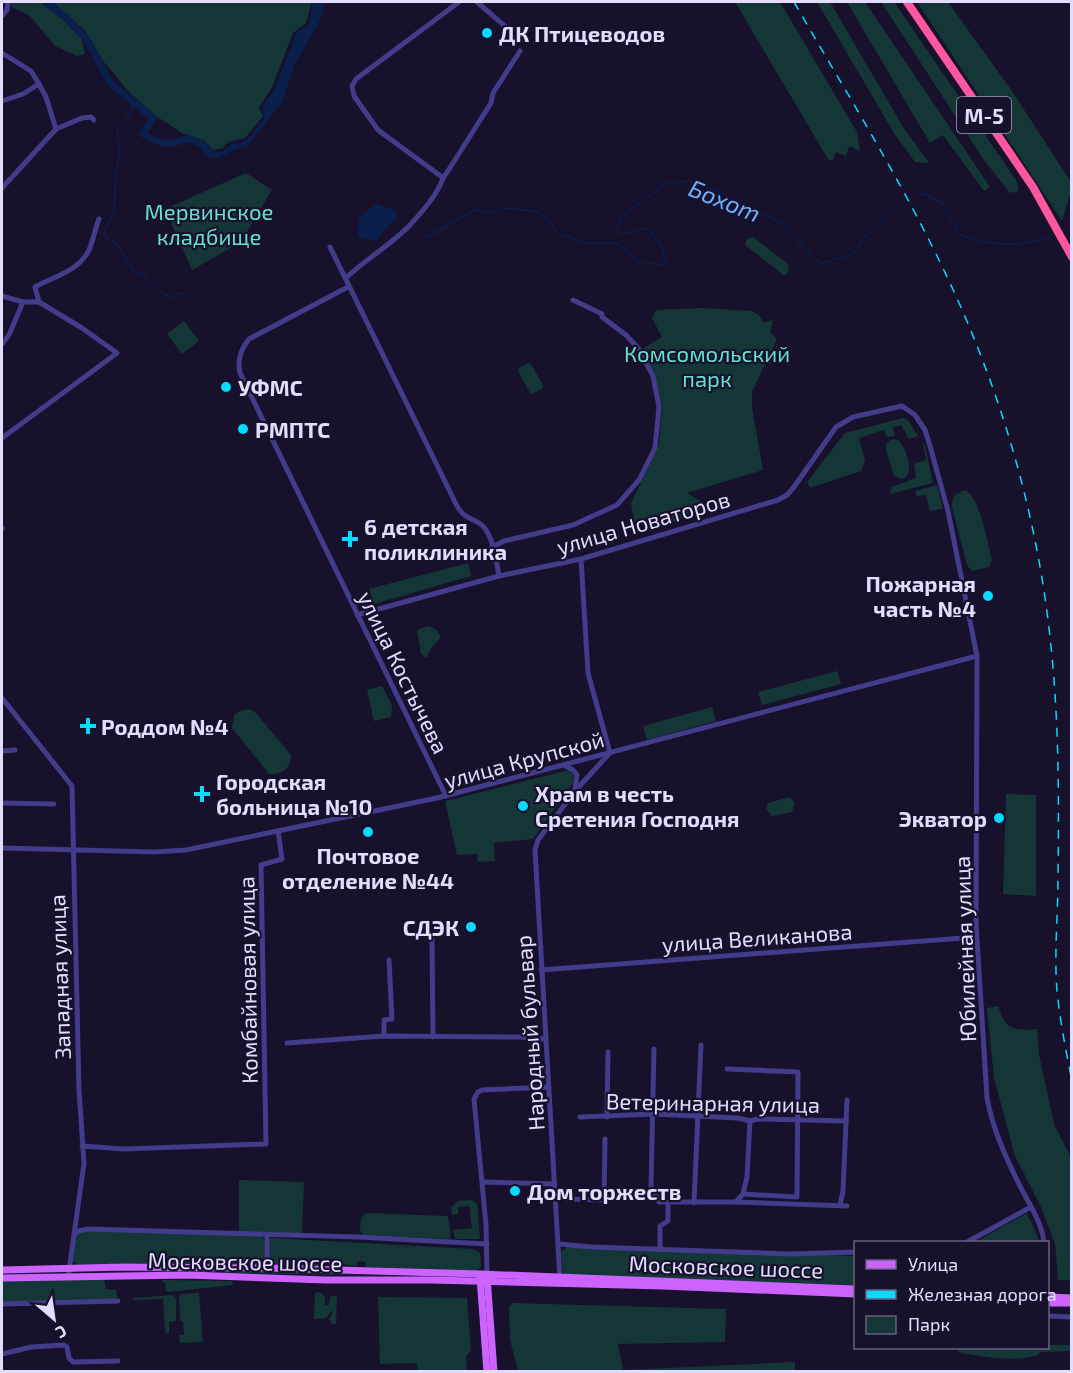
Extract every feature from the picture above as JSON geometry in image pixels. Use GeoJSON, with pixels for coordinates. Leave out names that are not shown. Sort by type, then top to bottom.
{"type":"FeatureCollection","features":[{"type":"Feature","properties":{"kind":"highway","name":"М-5"},"geometry":{"type":"LineString","coordinates":[[907,2],[1033,187],[1071,257]]}},
{"type":"Feature","properties":{"kind":"main road","name":"Московское шоссе"},"geometry":{"type":"LineString","coordinates":[[2,1270],[267,1268],[854,1294]]}},
{"type":"Feature","properties":{"kind":"main road","name":"Московское шоссе"},"geometry":{"type":"LineString","coordinates":[[2,1278],[188,1275],[340,1281],[483,1278]]}},
{"type":"Feature","properties":{"kind":"main road"},"geometry":{"type":"LineString","coordinates":[[483,1278],[487,1371]]}},
{"type":"Feature","properties":{"kind":"main road"},"geometry":{"type":"LineString","coordinates":[[483,1278],[494,1371]]}},
{"type":"Feature","properties":{"kind":"main road","name":"Московское шоссе"},"geometry":{"type":"LineString","coordinates":[[560,1281],[854,1289]]}},
{"type":"Feature","properties":{"kind":"main road"},"geometry":{"type":"LineString","coordinates":[[1049,1297],[1071,1298]]}},
{"type":"Feature","properties":{"kind":"main road"},"geometry":{"type":"LineString","coordinates":[[1049,1303],[1071,1303]]}},
{"type":"Feature","properties":{"kind":"street"},"geometry":{"type":"LineString","coordinates":[[2,16],[7,10],[8,3],[6,2]]}},
{"type":"Feature","properties":{"kind":"street"},"geometry":{"type":"LineString","coordinates":[[442,177],[378,130],[354,96],[352,86],[364,72],[459,2]]}},
{"type":"Feature","properties":{"kind":"street"},"geometry":{"type":"LineString","coordinates":[[477,2],[521,40]]}},
{"type":"Feature","properties":{"kind":"street"},"geometry":{"type":"LineString","coordinates":[[346,278],[410,225],[440,186],[442,177],[491,103],[493,93],[520,51]]}},
{"type":"Feature","properties":{"kind":"street"},"geometry":{"type":"LineString","coordinates":[[2,53],[31,71],[46,97],[56,129]]}},
{"type":"Feature","properties":{"kind":"street"},"geometry":{"type":"LineString","coordinates":[[2,101],[23,94],[39,84]]}},
{"type":"Feature","properties":{"kind":"street"},"geometry":{"type":"LineString","coordinates":[[2,188],[56,129],[82,118],[91,117],[94,120]]}},
{"type":"Feature","properties":{"kind":"street"},"geometry":{"type":"LineString","coordinates":[[39,302],[35,287],[64,274],[85,257],[99,219]]}},
{"type":"Feature","properties":{"kind":"street"},"geometry":{"type":"LineString","coordinates":[[330,248],[457,506],[462,515],[482,526],[492,547],[499,576]]}},
{"type":"Feature","properties":{"kind":"street","name":"улица Костычева"},"geometry":{"type":"LineString","coordinates":[[348,287],[249,339],[243,348],[238,365],[446,796]]}},
{"type":"Feature","properties":{"kind":"street"},"geometry":{"type":"LineString","coordinates":[[2,296],[23,302],[39,302],[82,327],[117,353],[2,438]]}},
{"type":"Feature","properties":{"kind":"street","name":"улица Новаторов"},"geometry":{"type":"LineString","coordinates":[[492,547],[504,541],[573,525],[617,505],[639,480],[655,448],[659,407],[653,376],[644,358],[632,341],[602,317],[602,314],[573,300]]}},
{"type":"Feature","properties":{"kind":"street"},"geometry":{"type":"LineString","coordinates":[[2,344],[9,335],[23,302]]}},
{"type":"Feature","properties":{"kind":"street","name":"улица Новаторов"},"geometry":{"type":"LineString","coordinates":[[357,615],[499,576],[581,559],[778,500],[794,487],[836,427],[853,417],[903,406]]}},
{"type":"Feature","properties":{"kind":"street","name":"Юбилейная улица"},"geometry":{"type":"LineString","coordinates":[[903,406],[915,415],[925,430],[930,446],[948,511],[976,656],[976,937],[987,1098],[1003,1153],[1031,1207],[1044,1241]]}},
{"type":"Feature","properties":{"kind":"street"},"geometry":{"type":"LineString","coordinates":[[581,559],[588,673],[610,753]]}},
{"type":"Feature","properties":{"kind":"street","name":"улица Крупской"},"geometry":{"type":"LineString","coordinates":[[2,848],[177,851],[446,796],[976,656]]}},
{"type":"Feature","properties":{"kind":"street","name":"Западная улица"},"geometry":{"type":"LineString","coordinates":[[2,698],[72,786],[83,1177],[68,1278]]}},
{"type":"Feature","properties":{"kind":"street"},"geometry":{"type":"LineString","coordinates":[[2,751],[15,750]]}},
{"type":"Feature","properties":{"kind":"street","name":"Народный бульвар"},"geometry":{"type":"LineString","coordinates":[[560,1281],[560,1244],[545,1039],[536,845],[575,791],[610,753]]}},
{"type":"Feature","properties":{"kind":"street"},"geometry":{"type":"LineString","coordinates":[[590,759],[595,760],[596,767]]}},
{"type":"Feature","properties":{"kind":"street"},"geometry":{"type":"LineString","coordinates":[[564,765],[577,775],[575,791]]}},
{"type":"Feature","properties":{"kind":"street"},"geometry":{"type":"LineString","coordinates":[[2,802],[54,804]]}},
{"type":"Feature","properties":{"kind":"street","name":"Комбайновая улица"},"geometry":{"type":"LineString","coordinates":[[82,1146],[124,1149],[266,1144],[261,865],[282,860],[278,831]]}},
{"type":"Feature","properties":{"kind":"street","name":"улица Великанова"},"geometry":{"type":"LineString","coordinates":[[541,970],[976,937]]}},
{"type":"Feature","properties":{"kind":"street"},"geometry":{"type":"LineString","coordinates":[[432,940],[433,1037]]}},
{"type":"Feature","properties":{"kind":"street"},"geometry":{"type":"LineString","coordinates":[[384,1036],[384,1020],[392,1019],[389,960]]}},
{"type":"Feature","properties":{"kind":"street"},"geometry":{"type":"LineString","coordinates":[[288,1043],[384,1036],[545,1039]]}},
{"type":"Feature","properties":{"kind":"street"},"geometry":{"type":"LineString","coordinates":[[694,1203],[701,1045]]}},
{"type":"Feature","properties":{"kind":"street"},"geometry":{"type":"LineString","coordinates":[[654,1049],[651,1186],[659,1202],[844,1205],[840,1197],[843,1191],[847,1100]]}},
{"type":"Feature","properties":{"kind":"street"},"geometry":{"type":"LineString","coordinates":[[608,1052],[608,1117]]}},
{"type":"Feature","properties":{"kind":"street"},"geometry":{"type":"LineString","coordinates":[[727,1070],[798,1072],[797,1197],[743,1194]]}},
{"type":"Feature","properties":{"kind":"street"},"geometry":{"type":"LineString","coordinates":[[483,1278],[487,1266],[487,1244],[474,1100],[478,1092],[482,1090],[549,1087]]}},
{"type":"Feature","properties":{"kind":"street","name":"Ветеринарная улица"},"geometry":{"type":"LineString","coordinates":[[580,1117],[654,1114],[738,1118],[750,1121],[757,1119],[846,1121]]}},
{"type":"Feature","properties":{"kind":"street"},"geometry":{"type":"LineString","coordinates":[[736,1202],[743,1194],[747,1177],[750,1121]]}},
{"type":"Feature","properties":{"kind":"street"},"geometry":{"type":"LineString","coordinates":[[555,1196],[567,1199],[604,1200],[604,1139]]}},
{"type":"Feature","properties":{"kind":"street"},"geometry":{"type":"LineString","coordinates":[[483,1182],[555,1184]]}},
{"type":"Feature","properties":{"kind":"street"},"geometry":{"type":"LineString","coordinates":[[660,1250],[660,1226],[668,1221],[668,1203]]}},
{"type":"Feature","properties":{"kind":"street"},"geometry":{"type":"LineString","coordinates":[[969,1241],[1031,1207]]}},
{"type":"Feature","properties":{"kind":"street"},"geometry":{"type":"LineString","coordinates":[[74,1235],[78,1231],[88,1229],[359,1237],[487,1244]]}},
{"type":"Feature","properties":{"kind":"street"},"geometry":{"type":"LineString","coordinates":[[267,1235],[267,1268]]}},
{"type":"Feature","properties":{"kind":"street"},"geometry":{"type":"LineString","coordinates":[[560,1244],[790,1254],[854,1252]]}},
{"type":"Feature","properties":{"kind":"street"},"geometry":{"type":"LineString","coordinates":[[2,1304],[118,1301]]}},
{"type":"Feature","properties":{"kind":"street"},"geometry":{"type":"LineString","coordinates":[[1049,1316],[1071,1317]]}},
{"type":"Feature","properties":{"kind":"street"},"geometry":{"type":"LineString","coordinates":[[2,1354],[31,1347],[64,1345],[68,1347],[70,1360],[76,1363],[118,1361]]}},
{"type":"Feature","properties":{"kind":"green space"},"geometry":{"type":"Polygon","coordinates":[[[10,2],[45,2],[81,36],[85,54],[77,56],[55,46],[30,16],[12,7],[10,2]]]}},
{"type":"Feature","properties":{"kind":"green space"},"geometry":{"type":"Polygon","coordinates":[[[53,2],[312,2],[306,23],[293,33],[272,87],[259,108],[263,116],[245,138],[228,142],[223,148],[213,150],[205,141],[182,133],[156,116],[130,93],[103,61],[85,31],[53,2]]]}},
{"type":"Feature","properties":{"kind":"green space"},"geometry":{"type":"Polygon","coordinates":[[[735,2],[780,2],[857,132],[860,151],[849,146],[846,156],[836,152],[832,161],[828,159],[735,2]]]}},
{"type":"Feature","properties":{"kind":"green space"},"geometry":{"type":"Polygon","coordinates":[[[817,2],[830,2],[903,127],[929,163],[915,162],[894,133],[817,2]]]}},
{"type":"Feature","properties":{"kind":"green space"},"geometry":{"type":"Polygon","coordinates":[[[847,2],[865,2],[990,187],[984,191],[943,135],[930,143],[847,2]]]}},
{"type":"Feature","properties":{"kind":"green space"},"geometry":{"type":"Polygon","coordinates":[[[881,2],[894,2],[1016,180],[1019,191],[1010,193],[984,160],[881,2]]]}},
{"type":"Feature","properties":{"kind":"green space"},"geometry":{"type":"Polygon","coordinates":[[[917,2],[948,2],[1012,91],[1071,182],[1071,191],[1062,221],[917,2]]]}},
{"type":"Feature","properties":{"kind":"green space","name":"Мервинское кладбище"},"geometry":{"type":"Polygon","coordinates":[[[246,173],[272,190],[241,242],[192,270],[165,209],[246,173]]]}},
{"type":"Feature","properties":{"kind":"green space"},"geometry":{"type":"Polygon","coordinates":[[[753,237],[788,264],[789,270],[785,276],[745,245],[747,239],[753,237]]]}},
{"type":"Feature","properties":{"kind":"green space","name":"Комсомольский парк"},"geometry":{"type":"Polygon","coordinates":[[[702,308],[752,311],[760,316],[764,324],[764,322],[773,320],[770,332],[777,339],[752,392],[752,407],[763,470],[687,493],[707,505],[662,528],[658,519],[635,525],[631,503],[659,445],[662,407],[654,372],[642,349],[662,337],[652,318],[656,310],[702,308]]]}},
{"type":"Feature","properties":{"kind":"green space"},"geometry":{"type":"Polygon","coordinates":[[[184,321],[199,341],[182,354],[167,334],[184,321]]]}},
{"type":"Feature","properties":{"kind":"green space"},"geometry":{"type":"Polygon","coordinates":[[[528,363],[531,364],[543,385],[543,388],[532,394],[518,371],[528,363]]]}},
{"type":"Feature","properties":{"kind":"green space"},"geometry":{"type":"Polygon","coordinates":[[[903,418],[908,420],[918,436],[909,439],[901,425],[893,427],[895,436],[887,437],[884,430],[859,438],[865,461],[861,471],[810,488],[807,482],[845,433],[903,418]]]}},
{"type":"Feature","properties":{"kind":"green space"},"geometry":{"type":"Polygon","coordinates":[[[897,439],[903,446],[908,460],[908,475],[902,479],[894,476],[886,450],[886,444],[890,440],[897,439]]]}},
{"type":"Feature","properties":{"kind":"green space"},"geometry":{"type":"Polygon","coordinates":[[[923,443],[933,483],[890,494],[892,487],[916,478],[914,464],[926,460],[923,443]]]}},
{"type":"Feature","properties":{"kind":"green space"},"geometry":{"type":"Polygon","coordinates":[[[937,485],[943,509],[930,511],[926,495],[917,496],[915,491],[937,485]]]}},
{"type":"Feature","properties":{"kind":"green space"},"geometry":{"type":"Polygon","coordinates":[[[965,490],[975,501],[979,510],[992,559],[989,567],[972,571],[967,565],[952,507],[955,496],[965,490]]]}},
{"type":"Feature","properties":{"kind":"green space"},"geometry":{"type":"Polygon","coordinates":[[[468,563],[471,576],[374,604],[369,589],[468,563]]]}},
{"type":"Feature","properties":{"kind":"green space"},"geometry":{"type":"Polygon","coordinates":[[[427,626],[436,629],[441,637],[430,650],[427,658],[421,654],[417,630],[427,626]]]}},
{"type":"Feature","properties":{"kind":"green space"},"geometry":{"type":"Polygon","coordinates":[[[837,671],[841,684],[762,705],[758,692],[837,671]]]}},
{"type":"Feature","properties":{"kind":"green space"},"geometry":{"type":"Polygon","coordinates":[[[382,686],[392,705],[391,717],[374,721],[367,690],[382,686]]]}},
{"type":"Feature","properties":{"kind":"green space"},"geometry":{"type":"Polygon","coordinates":[[[712,707],[716,721],[647,740],[643,726],[712,707]]]}},
{"type":"Feature","properties":{"kind":"green space"},"geometry":{"type":"Polygon","coordinates":[[[249,709],[255,712],[291,755],[290,764],[282,772],[269,774],[232,728],[234,715],[249,709]]]}},
{"type":"Feature","properties":{"kind":"green space"},"geometry":{"type":"Polygon","coordinates":[[[569,770],[574,776],[573,783],[533,839],[494,843],[495,861],[478,862],[477,854],[457,855],[445,801],[569,770]]]}},
{"type":"Feature","properties":{"kind":"green space"},"geometry":{"type":"Polygon","coordinates":[[[1006,794],[1036,795],[1036,896],[1003,894],[1006,794]]]}},
{"type":"Feature","properties":{"kind":"green space"},"geometry":{"type":"Polygon","coordinates":[[[790,797],[795,803],[792,812],[772,816],[766,809],[768,803],[790,797]]]}},
{"type":"Feature","properties":{"kind":"green space"},"geometry":{"type":"Polygon","coordinates":[[[66,921],[68,953],[56,953],[55,922],[66,921]]]}},
{"type":"Feature","properties":{"kind":"green space"},"geometry":{"type":"Polygon","coordinates":[[[998,1006],[1004,1020],[1012,1027],[1022,1030],[1037,1029],[1039,1054],[1054,1124],[1071,1157],[1071,1280],[1058,1280],[1055,1244],[1041,1207],[1015,1156],[994,1078],[987,1008],[998,1006]]]}},
{"type":"Feature","properties":{"kind":"green space"},"geometry":{"type":"Polygon","coordinates":[[[239,1180],[304,1182],[302,1234],[239,1232],[239,1180]]]}},
{"type":"Feature","properties":{"kind":"green space"},"geometry":{"type":"Polygon","coordinates":[[[472,1200],[477,1204],[480,1239],[455,1239],[453,1230],[472,1228],[469,1206],[458,1207],[458,1214],[452,1215],[451,1207],[458,1201],[472,1200]]]}},
{"type":"Feature","properties":{"kind":"green space"},"geometry":{"type":"Polygon","coordinates":[[[366,1213],[448,1216],[451,1236],[449,1239],[364,1235],[360,1231],[361,1218],[366,1213]]]}},
{"type":"Feature","properties":{"kind":"green space"},"geometry":{"type":"Polygon","coordinates":[[[1027,1213],[1040,1241],[977,1241],[1027,1213]]]}},
{"type":"Feature","properties":{"kind":"green space"},"geometry":{"type":"Polygon","coordinates":[[[88,1231],[262,1236],[266,1246],[266,1255],[262,1266],[145,1263],[78,1265],[73,1261],[75,1237],[78,1233],[88,1231]]]}},
{"type":"Feature","properties":{"kind":"green space"},"geometry":{"type":"Polygon","coordinates":[[[268,1239],[474,1249],[480,1253],[481,1267],[476,1271],[366,1267],[366,1262],[358,1261],[357,1266],[321,1262],[320,1267],[271,1265],[269,1264],[268,1239]]]}},
{"type":"Feature","properties":{"kind":"green space"},"geometry":{"type":"Polygon","coordinates":[[[567,1247],[854,1256],[854,1285],[565,1275],[561,1252],[567,1247]]]}},
{"type":"Feature","properties":{"kind":"green space"},"geometry":{"type":"Polygon","coordinates":[[[192,1270],[392,1276],[191,1272],[74,1274],[192,1270]]]}},
{"type":"Feature","properties":{"kind":"green space"},"geometry":{"type":"Polygon","coordinates":[[[104,1278],[106,1289],[116,1290],[118,1301],[2,1304],[2,1280],[104,1278]]]}},
{"type":"Feature","properties":{"kind":"green space"},"geometry":{"type":"Polygon","coordinates":[[[162,1280],[232,1281],[233,1285],[168,1292],[162,1280]]]}},
{"type":"Feature","properties":{"kind":"green space"},"geometry":{"type":"Polygon","coordinates":[[[320,1292],[325,1297],[325,1305],[328,1305],[331,1296],[337,1296],[336,1324],[332,1324],[329,1319],[332,1310],[326,1318],[314,1319],[315,1293],[320,1292]]]}},
{"type":"Feature","properties":{"kind":"green space"},"geometry":{"type":"Polygon","coordinates":[[[199,1293],[203,1342],[180,1343],[179,1335],[184,1335],[183,1322],[180,1321],[179,1296],[199,1293]]]}},
{"type":"Feature","properties":{"kind":"green space"},"geometry":{"type":"Polygon","coordinates":[[[173,1295],[176,1298],[176,1321],[169,1322],[169,1333],[165,1331],[163,1299],[134,1300],[133,1298],[173,1295]]]}},
{"type":"Feature","properties":{"kind":"green space"},"geometry":{"type":"Polygon","coordinates":[[[378,1297],[467,1298],[471,1350],[466,1357],[467,1371],[418,1371],[417,1363],[380,1364],[378,1297]]]}},
{"type":"Feature","properties":{"kind":"green space"},"geometry":{"type":"Polygon","coordinates":[[[512,1303],[726,1309],[725,1342],[618,1344],[623,1370],[795,1362],[795,1371],[518,1371],[510,1340],[509,1307],[512,1303]]]}},
{"type":"Feature","properties":{"kind":"green space"},"geometry":{"type":"Polygon","coordinates":[[[1049,1345],[1071,1345],[1071,1351],[1040,1352],[1038,1355],[1009,1359],[959,1353],[958,1349],[1049,1349],[1049,1345]]]}},
{"type":"Feature","properties":{"kind":"water"},"geometry":{"type":"Polygon","coordinates":[[[313,2],[325,2],[320,20],[294,66],[282,102],[247,147],[216,159],[211,156],[210,153],[222,151],[231,144],[242,142],[255,131],[265,117],[262,108],[275,88],[297,32],[309,25],[313,2]]]}},
{"type":"Feature","properties":{"kind":"water"},"geometry":{"type":"Polygon","coordinates":[[[376,204],[396,211],[396,218],[375,241],[358,237],[359,218],[376,204]]]}},
{"type":"Feature","properties":{"kind":"waterway"},"geometry":{"type":"LineString","coordinates":[[45,2],[65,17],[88,41],[110,83],[153,118],[143,134],[165,143],[188,138],[202,144],[210,154]]}},
{"type":"Feature","properties":{"kind":"waterway"},"geometry":{"type":"LineString","coordinates":[[135,105],[124,123],[117,129],[120,152],[114,209],[104,233],[108,239],[119,246],[135,274],[140,273],[164,294],[174,297],[179,293],[187,293]]}},
{"type":"Feature","properties":{"kind":"waterway","name":"Бохот"},"geometry":{"type":"LineString","coordinates":[[427,237],[475,210],[494,213],[508,208],[540,212],[558,233],[584,243],[616,243],[640,262],[661,265],[666,258],[661,245],[647,228],[621,234],[617,228],[620,218],[667,183],[690,181],[715,190],[779,222],[820,264],[854,253],[864,238],[898,203]]}},
{"type":"Feature","properties":{"kind":"waterway","name":"Бохот"},"geometry":{"type":"LineString","coordinates":[[919,195],[926,194],[942,203],[959,234],[979,241],[1021,244],[1050,237]]}},
{"type":"Feature","properties":{"kind":"railway"},"geometry":{"type":"LineString","coordinates":[[794,2],[887,162],[939,260],[979,350],[1011,444],[1024,492],[1044,588],[1053,667],[1058,787],[1056,977],[1072,1081]]}},
{"type":"Feature","properties":{"kind":"place","name":"ДК Птицеводов"},"geometry":{"type":"Point","coordinates":[487,33]}},
{"type":"Feature","properties":{"kind":"place","name":"УФМС"},"geometry":{"type":"Point","coordinates":[226,387]}},
{"type":"Feature","properties":{"kind":"place","name":"РМПТС"},"geometry":{"type":"Point","coordinates":[243,429]}},
{"type":"Feature","properties":{"kind":"place","name":"6 детская поликлиника"},"geometry":{"type":"Point","coordinates":[350,539]}},
{"type":"Feature","properties":{"kind":"place","name":"Пожарная часть №4"},"geometry":{"type":"Point","coordinates":[988,596]}},
{"type":"Feature","properties":{"kind":"place","name":"Роддом №4"},"geometry":{"type":"Point","coordinates":[88,726]}},
{"type":"Feature","properties":{"kind":"place","name":"Городская больница №10"},"geometry":{"type":"Point","coordinates":[202,794]}},
{"type":"Feature","properties":{"kind":"place","name":"Храм в честь Сретения Господня"},"geometry":{"type":"Point","coordinates":[523,806]}},
{"type":"Feature","properties":{"kind":"place","name":"Экватор"},"geometry":{"type":"Point","coordinates":[999,818]}},
{"type":"Feature","properties":{"kind":"place","name":"Почтовое отделение №44"},"geometry":{"type":"Point","coordinates":[368,832]}},
{"type":"Feature","properties":{"kind":"place","name":"СДЭК"},"geometry":{"type":"Point","coordinates":[471,927]}},
{"type":"Feature","properties":{"kind":"place","name":"Дом торжеств"},"geometry":{"type":"Point","coordinates":[515,1191]}}]}
